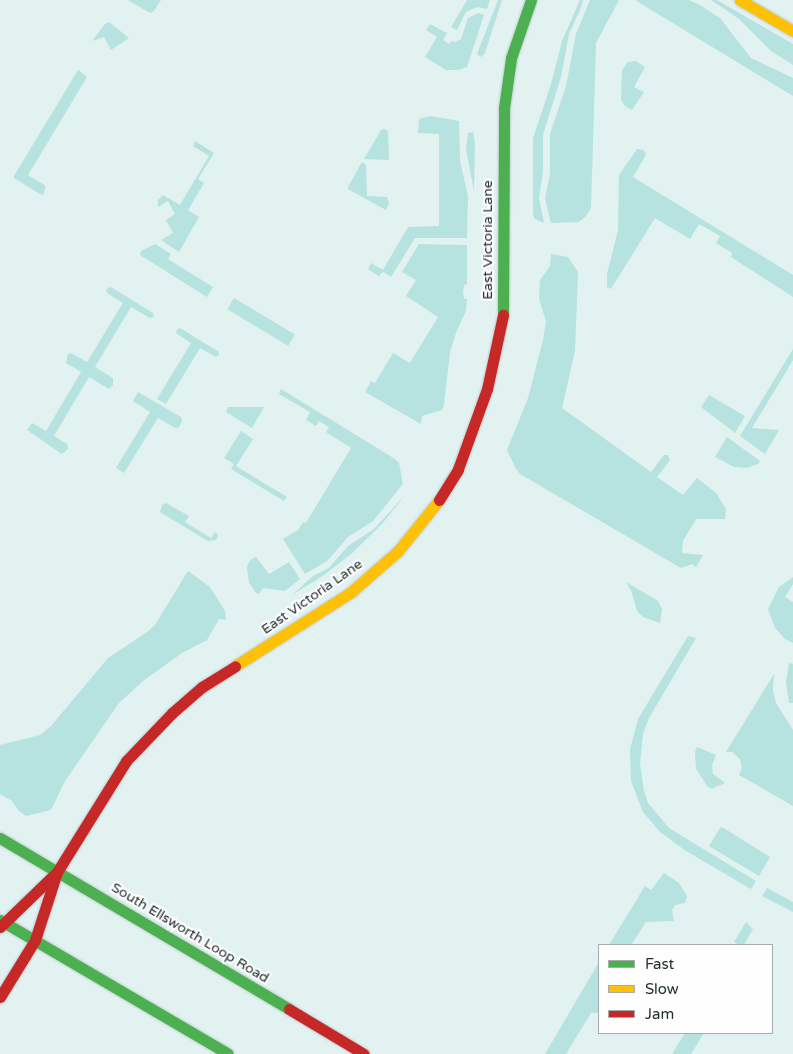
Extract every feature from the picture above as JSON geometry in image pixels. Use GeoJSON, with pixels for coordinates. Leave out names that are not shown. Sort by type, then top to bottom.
{"type":"FeatureCollection","features":[{"type":"Feature","properties":{"kind":"street","name":"East Victoria Lane"},"geometry":{"type":"LineString","coordinates":[[0,997],[35,940],[57,872],[126,761],[148,736],[202,687],[351,592],[375,572],[398,551],[432,511],[458,469],[487,389],[503,313],[504,108],[511,58],[531,0]]}},
{"type":"Feature","properties":{"kind":"street"},"geometry":{"type":"LineString","coordinates":[[740,0],[793,31]]}},
{"type":"Feature","properties":{"kind":"street","name":"South Ellsworth Loop Road"},"geometry":{"type":"LineString","coordinates":[[0,838],[364,1054]]}},
{"type":"Feature","properties":{"kind":"street","name":"East Victoria Lane"},"geometry":{"type":"LineString","coordinates":[[1,923],[57,872]]}},
{"type":"Feature","properties":{"kind":"street"},"geometry":{"type":"LineString","coordinates":[[1,923],[35,940],[228,1054]]}},
{"type":"Feature","properties":{"kind":"shaded area"},"geometry":{"type":"Polygon","coordinates":[[[128,0],[161,0],[154,11],[150,13],[128,0]]]}},
{"type":"Feature","properties":{"kind":"shaded area"},"geometry":{"type":"Polygon","coordinates":[[[467,0],[490,0],[487,9],[477,7],[466,12],[457,30],[451,27],[467,0]]]}},
{"type":"Feature","properties":{"kind":"shaded area"},"geometry":{"type":"Polygon","coordinates":[[[498,0],[502,0],[485,53],[481,57],[477,54],[498,0]]]}},
{"type":"Feature","properties":{"kind":"shaded area"},"geometry":{"type":"Polygon","coordinates":[[[580,0],[583,0],[569,34],[561,77],[543,135],[543,172],[539,198],[544,223],[535,219],[533,215],[533,138],[551,84],[562,41],[580,0]]]}},
{"type":"Feature","properties":{"kind":"shaded area"},"geometry":{"type":"Polygon","coordinates":[[[590,0],[619,0],[596,43],[591,208],[579,222],[551,223],[545,198],[550,174],[550,134],[566,86],[576,34],[590,0]]]}},
{"type":"Feature","properties":{"kind":"shaded area"},"geometry":{"type":"Polygon","coordinates":[[[635,0],[689,0],[700,5],[720,18],[751,58],[793,78],[793,96],[635,0]]]}},
{"type":"Feature","properties":{"kind":"shaded area"},"geometry":{"type":"Polygon","coordinates":[[[711,0],[717,0],[793,44],[793,65],[771,51],[739,19],[711,0]]]}},
{"type":"Feature","properties":{"kind":"shaded area"},"geometry":{"type":"Polygon","coordinates":[[[478,13],[484,15],[467,67],[459,70],[446,70],[425,57],[437,37],[426,30],[430,24],[447,33],[443,40],[449,44],[451,41],[455,42],[461,39],[468,18],[478,13]]]}},
{"type":"Feature","properties":{"kind":"shaded area"},"geometry":{"type":"Polygon","coordinates":[[[109,22],[129,38],[111,50],[104,37],[92,41],[105,24],[109,22]]]}},
{"type":"Feature","properties":{"kind":"shaded area"},"geometry":{"type":"Polygon","coordinates":[[[636,61],[645,67],[634,87],[644,92],[632,110],[625,106],[621,100],[622,70],[628,62],[636,61]]]}},
{"type":"Feature","properties":{"kind":"shaded area"},"geometry":{"type":"Polygon","coordinates":[[[78,70],[87,77],[28,175],[46,186],[43,195],[14,178],[14,176],[78,70]]]}},
{"type":"Feature","properties":{"kind":"shaded area"},"geometry":{"type":"Polygon","coordinates":[[[430,116],[459,121],[460,161],[468,196],[467,238],[415,238],[391,277],[383,272],[379,276],[368,269],[371,263],[383,270],[408,227],[439,226],[439,134],[418,133],[419,119],[430,116]]]}},
{"type":"Feature","properties":{"kind":"shaded area"},"geometry":{"type":"Polygon","coordinates":[[[381,130],[388,131],[389,160],[364,159],[381,130]]]}},
{"type":"Feature","properties":{"kind":"shaded area"},"geometry":{"type":"Polygon","coordinates":[[[473,132],[475,143],[474,191],[466,149],[468,133],[473,132]]]}},
{"type":"Feature","properties":{"kind":"shaded area"},"geometry":{"type":"Polygon","coordinates":[[[195,141],[214,153],[198,179],[204,183],[188,210],[199,217],[179,252],[161,240],[173,233],[166,220],[175,214],[168,201],[158,207],[158,200],[163,195],[180,205],[209,156],[193,146],[195,141]]]}},
{"type":"Feature","properties":{"kind":"shaded area"},"geometry":{"type":"Polygon","coordinates":[[[637,149],[644,150],[646,155],[633,177],[793,275],[793,297],[731,257],[732,253],[716,243],[720,236],[699,224],[690,239],[655,218],[611,289],[607,287],[607,274],[618,230],[619,175],[637,149]]]}},
{"type":"Feature","properties":{"kind":"shaded area"},"geometry":{"type":"Polygon","coordinates":[[[362,162],[366,165],[367,196],[387,197],[389,203],[386,210],[348,189],[362,162]]]}},
{"type":"Feature","properties":{"kind":"shaded area"},"geometry":{"type":"Polygon","coordinates":[[[155,244],[171,254],[168,259],[213,287],[207,297],[140,255],[141,251],[155,244]]]}},
{"type":"Feature","properties":{"kind":"shaded area"},"geometry":{"type":"Polygon","coordinates":[[[419,244],[467,245],[467,284],[464,285],[463,292],[464,299],[467,299],[466,311],[450,352],[444,405],[442,410],[422,416],[421,424],[365,392],[371,381],[375,383],[393,353],[410,363],[438,317],[406,296],[416,280],[402,272],[419,244]]]}},
{"type":"Feature","properties":{"kind":"shaded area"},"geometry":{"type":"Polygon","coordinates":[[[551,254],[568,257],[578,272],[575,351],[562,408],[651,472],[664,455],[668,455],[670,460],[657,477],[683,495],[697,478],[716,493],[726,509],[725,519],[696,519],[683,541],[682,553],[703,555],[696,567],[692,564],[681,568],[520,474],[507,450],[528,398],[543,340],[546,321],[539,299],[540,280],[550,266],[551,254]]]}},
{"type":"Feature","properties":{"kind":"shaded area"},"geometry":{"type":"Polygon","coordinates":[[[111,287],[153,313],[154,317],[150,318],[131,307],[95,367],[113,378],[113,385],[109,389],[89,377],[54,436],[67,444],[68,449],[62,454],[27,430],[32,423],[46,431],[81,372],[66,363],[68,354],[71,353],[87,362],[123,303],[107,293],[106,289],[111,287]]]}},
{"type":"Feature","properties":{"kind":"shaded area"},"geometry":{"type":"Polygon","coordinates":[[[234,298],[295,335],[288,346],[227,309],[234,298]]]}},
{"type":"Feature","properties":{"kind":"shaded area"},"geometry":{"type":"Polygon","coordinates":[[[180,328],[219,352],[219,355],[216,357],[200,348],[166,404],[157,399],[191,343],[176,333],[177,329],[180,328]]]}},
{"type":"Feature","properties":{"kind":"shaded area"},"geometry":{"type":"Polygon","coordinates":[[[793,349],[793,360],[752,428],[779,430],[765,454],[740,436],[793,349]]]}},
{"type":"Feature","properties":{"kind":"shaded area"},"geometry":{"type":"Polygon","coordinates":[[[281,389],[395,459],[399,463],[403,484],[373,521],[348,537],[327,561],[305,574],[283,539],[298,530],[303,522],[306,523],[351,448],[326,432],[329,427],[319,421],[316,426],[306,420],[310,412],[279,394],[281,389]]]}},
{"type":"Feature","properties":{"kind":"shaded area"},"geometry":{"type":"Polygon","coordinates":[[[138,392],[181,417],[182,421],[179,427],[175,428],[158,418],[124,473],[116,468],[150,412],[133,401],[138,392]]]}},
{"type":"Feature","properties":{"kind":"shaded area"},"geometry":{"type":"Polygon","coordinates":[[[709,395],[745,416],[735,433],[701,407],[709,395]]]}},
{"type":"Feature","properties":{"kind":"shaded area"},"geometry":{"type":"Polygon","coordinates":[[[228,407],[264,407],[252,428],[226,412],[228,407]]]}},
{"type":"Feature","properties":{"kind":"shaded area"},"geometry":{"type":"Polygon","coordinates":[[[241,431],[253,439],[236,466],[287,497],[284,501],[231,469],[234,464],[224,458],[241,431]]]}},
{"type":"Feature","properties":{"kind":"shaded area"},"geometry":{"type":"Polygon","coordinates":[[[727,437],[760,461],[758,464],[747,468],[734,467],[715,457],[727,437]]]}},
{"type":"Feature","properties":{"kind":"shaded area"},"geometry":{"type":"Polygon","coordinates":[[[406,494],[382,524],[351,554],[324,575],[292,595],[313,576],[329,568],[348,546],[374,529],[406,494]]]}},
{"type":"Feature","properties":{"kind":"shaded area"},"geometry":{"type":"Polygon","coordinates":[[[166,503],[189,516],[185,522],[211,538],[215,532],[218,535],[216,540],[208,541],[160,512],[162,505],[166,503]]]}},
{"type":"Feature","properties":{"kind":"shaded area"},"geometry":{"type":"Polygon","coordinates":[[[256,557],[269,574],[289,562],[300,579],[285,591],[263,588],[259,594],[256,593],[249,583],[247,567],[250,560],[256,557]]]}},
{"type":"Feature","properties":{"kind":"shaded area"},"geometry":{"type":"Polygon","coordinates":[[[188,571],[210,587],[225,611],[226,620],[219,619],[207,640],[182,653],[143,681],[119,703],[65,781],[51,810],[26,816],[19,811],[12,801],[0,794],[0,745],[40,735],[51,726],[108,658],[155,625],[188,571]]]}},
{"type":"Feature","properties":{"kind":"shaded area"},"geometry":{"type":"Polygon","coordinates":[[[793,577],[793,584],[785,597],[793,602],[793,643],[785,639],[775,628],[768,609],[779,587],[793,577]]]}},
{"type":"Feature","properties":{"kind":"shaded area"},"geometry":{"type":"Polygon","coordinates":[[[626,582],[658,601],[662,609],[660,623],[643,617],[637,611],[632,593],[626,582]]]}},
{"type":"Feature","properties":{"kind":"shaded area"},"geometry":{"type":"Polygon","coordinates":[[[688,636],[696,638],[649,718],[643,734],[640,764],[644,791],[648,803],[669,828],[756,881],[751,889],[686,851],[660,832],[643,812],[631,781],[630,749],[638,719],[688,636]]]}},
{"type":"Feature","properties":{"kind":"shaded area"},"geometry":{"type":"Polygon","coordinates":[[[789,663],[793,664],[793,703],[789,703],[786,682],[789,663]]]}},
{"type":"Feature","properties":{"kind":"shaded area"},"geometry":{"type":"Polygon","coordinates":[[[774,674],[773,690],[776,703],[793,730],[793,806],[739,775],[742,768],[740,759],[732,752],[726,752],[774,674]]]}},
{"type":"Feature","properties":{"kind":"shaded area"},"geometry":{"type":"Polygon","coordinates":[[[697,747],[716,755],[712,765],[713,774],[725,783],[711,789],[707,786],[696,769],[695,752],[697,747]]]}},
{"type":"Feature","properties":{"kind":"shaded area"},"geometry":{"type":"Polygon","coordinates":[[[722,827],[770,857],[759,876],[709,846],[722,827]]]}},
{"type":"Feature","properties":{"kind":"shaded area"},"geometry":{"type":"Polygon","coordinates":[[[664,873],[679,883],[687,896],[685,903],[675,905],[672,910],[674,921],[646,922],[632,944],[610,944],[645,886],[651,890],[664,873]]]}},
{"type":"Feature","properties":{"kind":"shaded area"},"geometry":{"type":"Polygon","coordinates":[[[767,888],[793,902],[793,912],[762,896],[767,888]]]}},
{"type":"Feature","properties":{"kind":"shaded area"},"geometry":{"type":"Polygon","coordinates":[[[746,922],[753,929],[745,944],[734,942],[746,922]]]}},
{"type":"Feature","properties":{"kind":"shaded area"},"geometry":{"type":"Polygon","coordinates":[[[598,964],[598,1013],[591,1013],[566,1054],[545,1054],[598,964]]]}},
{"type":"Feature","properties":{"kind":"shaded area"},"geometry":{"type":"Polygon","coordinates":[[[684,1034],[703,1034],[691,1054],[672,1054],[684,1034]]]}},
{"type":"Feature","properties":{"kind":"traffic: fast"},"geometry":{"type":"LineString","coordinates":[[503,315],[504,108],[511,58],[531,0]]}},
{"type":"Feature","properties":{"kind":"traffic: fast"},"geometry":{"type":"LineString","coordinates":[[0,838],[289,1009]]}},
{"type":"Feature","properties":{"kind":"traffic: fast"},"geometry":{"type":"LineString","coordinates":[[0,920],[228,1054]]}},
{"type":"Feature","properties":{"kind":"traffic: slow"},"geometry":{"type":"LineString","coordinates":[[740,0],[793,31]]}},
{"type":"Feature","properties":{"kind":"traffic: slow"},"geometry":{"type":"LineString","coordinates":[[235,666],[351,592],[398,551],[439,500]]}},
{"type":"Feature","properties":{"kind":"traffic: jam"},"geometry":{"type":"LineString","coordinates":[[439,500],[458,469],[487,389],[503,315]]}},
{"type":"Feature","properties":{"kind":"traffic: jam"},"geometry":{"type":"LineString","coordinates":[[0,997],[35,940],[57,872],[126,761],[172,713],[202,687],[235,666]]}},
{"type":"Feature","properties":{"kind":"traffic: jam"},"geometry":{"type":"LineString","coordinates":[[0,927],[56,873]]}},
{"type":"Feature","properties":{"kind":"traffic: jam"},"geometry":{"type":"LineString","coordinates":[[289,1009],[364,1054]]}}]}
